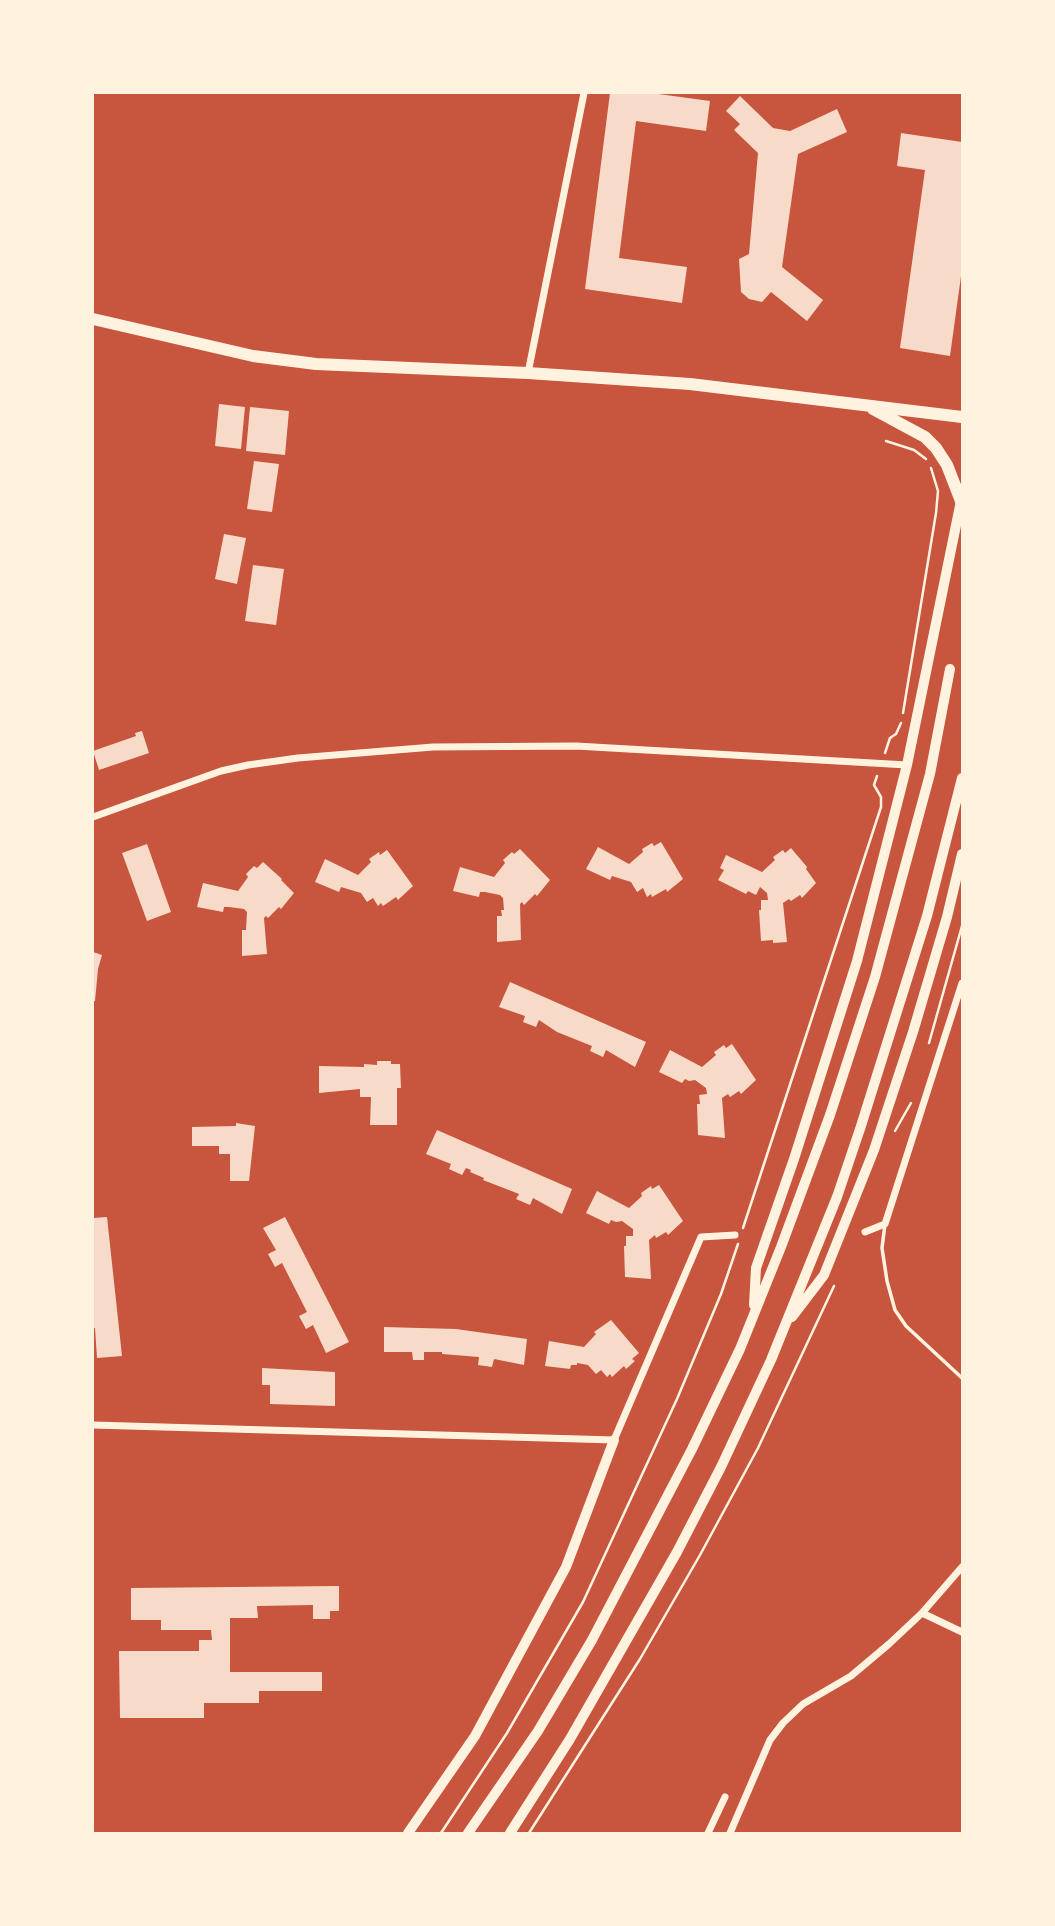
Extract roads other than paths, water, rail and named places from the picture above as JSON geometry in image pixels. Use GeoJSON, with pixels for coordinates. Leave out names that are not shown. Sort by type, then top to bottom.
{"type":"FeatureCollection","features":[{"type":"Feature","properties":{"kind":"main road"},"geometry":{"type":"LineString","coordinates":[[93,319],[253,356],[316,364],[528,373],[690,384],[962,417]]}},
{"type":"Feature","properties":{"kind":"main road"},"geometry":{"type":"LineString","coordinates":[[753,1317],[756,1268],[857,961],[906,765],[960,522],[962,499],[936,448],[925,437],[866,405]]}},
{"type":"Feature","properties":{"kind":"main road"},"geometry":{"type":"LineString","coordinates":[[468,1833],[537,1731],[592,1640],[692,1449],[753,1317],[830,1115],[875,977],[930,774],[950,670]]}},
{"type":"Feature","properties":{"kind":"main road"},"geometry":{"type":"LineString","coordinates":[[510,1833],[570,1739],[677,1552],[721,1467],[784,1327],[837,1197],[898,1013],[927,916],[962,778]]}},
{"type":"Feature","properties":{"kind":"main road"},"geometry":{"type":"LineString","coordinates":[[784,1327],[824,1275],[851,1213],[913,1032],[947,918],[962,854]]}},
{"type":"Feature","properties":{"kind":"street"},"geometry":{"type":"LineString","coordinates":[[528,373],[584,93]]}},
{"type":"Feature","properties":{"kind":"street"},"geometry":{"type":"LineString","coordinates":[[93,817],[220,771],[248,765],[298,758],[433,747],[576,746],[906,765]]}},
{"type":"Feature","properties":{"kind":"street"},"geometry":{"type":"LineString","coordinates":[[865,1232],[885,1223],[962,983]]}},
{"type":"Feature","properties":{"kind":"street"},"geometry":{"type":"LineString","coordinates":[[408,1833],[475,1736],[566,1567],[614,1440],[701,1237],[737,1238]]}},
{"type":"Feature","properties":{"kind":"street"},"geometry":{"type":"LineString","coordinates":[[93,1425],[614,1440]]}},
{"type":"Feature","properties":{"kind":"street"},"geometry":{"type":"LineString","coordinates":[[730,1833],[770,1740],[783,1723],[803,1704],[851,1676],[922,1613],[962,1567]]}},
{"type":"Feature","properties":{"kind":"street"},"geometry":{"type":"LineString","coordinates":[[922,1613],[962,1632]]}},
{"type":"Feature","properties":{"kind":"street"},"geometry":{"type":"LineString","coordinates":[[708,1833],[725,1797]]}},
{"type":"Feature","properties":{"kind":"lane"},"geometry":{"type":"LineString","coordinates":[[885,1223],[882,1248],[895,1310],[906,1326],[962,1378]]}}]}
